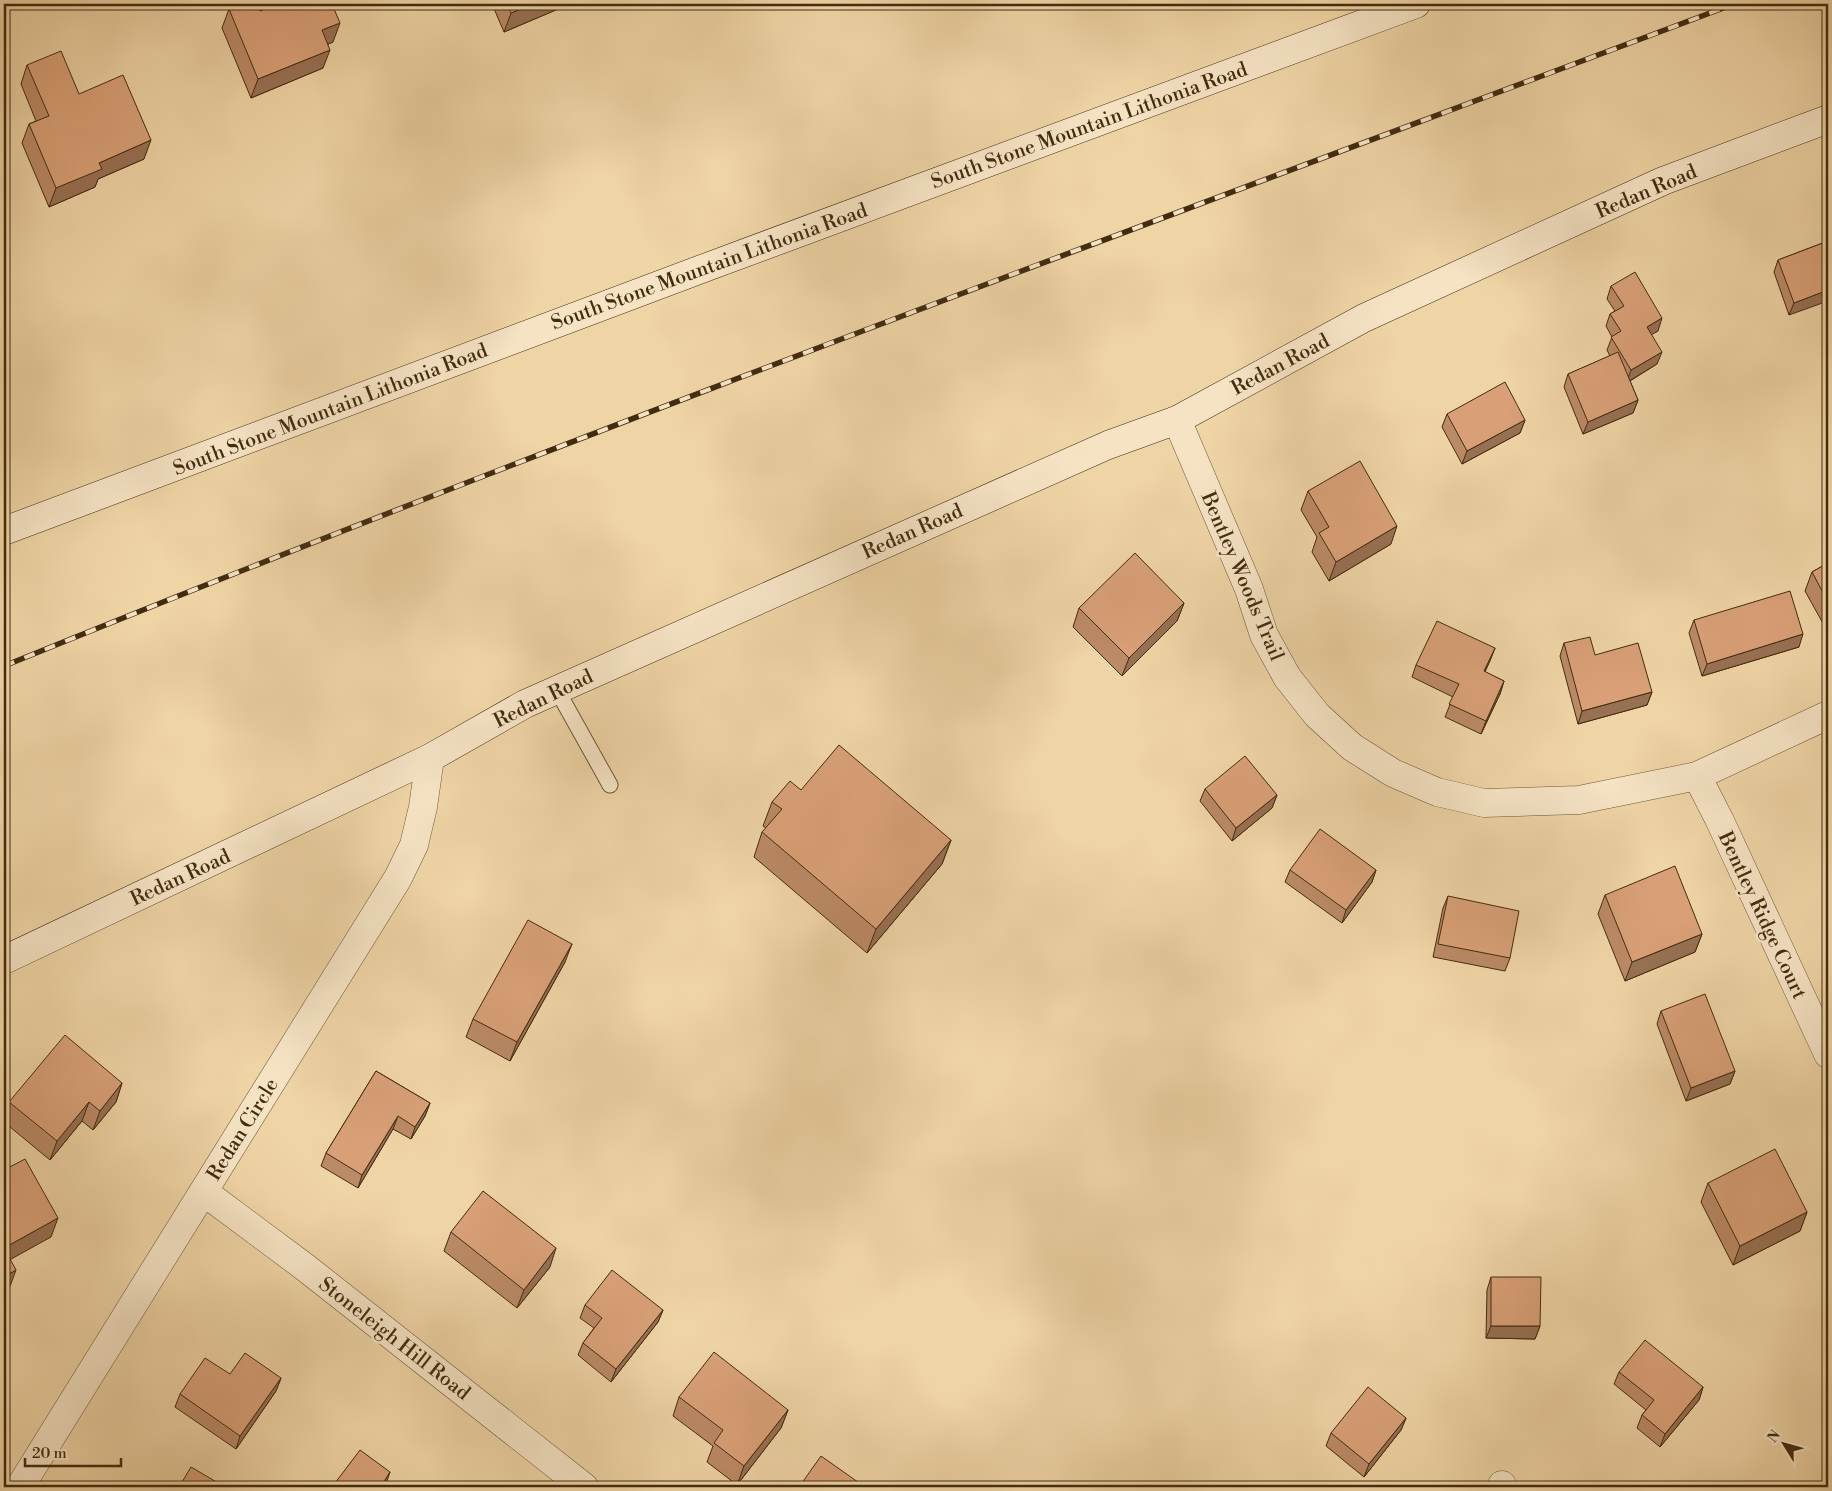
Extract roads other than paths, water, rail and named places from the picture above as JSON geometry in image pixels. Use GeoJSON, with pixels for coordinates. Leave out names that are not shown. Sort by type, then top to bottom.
{"type":"FeatureCollection","features":[{"type":"Feature","properties":{"kind":"main road","name":"South Stone Mountain Lithonia Road"},"geometry":{"type":"LineString","coordinates":[[4,531],[715,264],[1416,4]]}},
{"type":"Feature","properties":{"kind":"main road","name":"Redan Road"},"geometry":{"type":"LineString","coordinates":[[4,960],[430,758],[525,704],[1099,449],[1177,420],[1364,318],[1663,181],[1828,119]]}},
{"type":"Feature","properties":{"kind":"main road","name":"Bentley Woods Trail"},"geometry":{"type":"LineString","coordinates":[[1177,420],[1249,589],[1264,635],[1282,669],[1317,715],[1352,747],[1393,773],[1437,792],[1484,803],[1579,800],[1697,776],[1828,716]]}},
{"type":"Feature","properties":{"kind":"main road","name":"Redan Circle"},"geometry":{"type":"LineString","coordinates":[[20,1487],[398,878],[414,845],[423,806],[430,758]]}},
{"type":"Feature","properties":{"kind":"main road","name":"Bentley Ridge Court"},"geometry":{"type":"LineString","coordinates":[[1697,776],[1720,821],[1828,1054]]}},
{"type":"Feature","properties":{"kind":"main road","name":"Stoneleigh Hill Road"},"geometry":{"type":"LineString","coordinates":[[204,1192],[306,1268],[584,1487]]}},
{"type":"Feature","properties":{"kind":"lane"},"geometry":{"type":"LineString","coordinates":[[556,690],[610,785]]}},
{"type":"Feature","properties":{"kind":"railway"},"geometry":{"type":"LineString","coordinates":[[4,666],[434,495],[650,412],[1734,4]]}}]}
